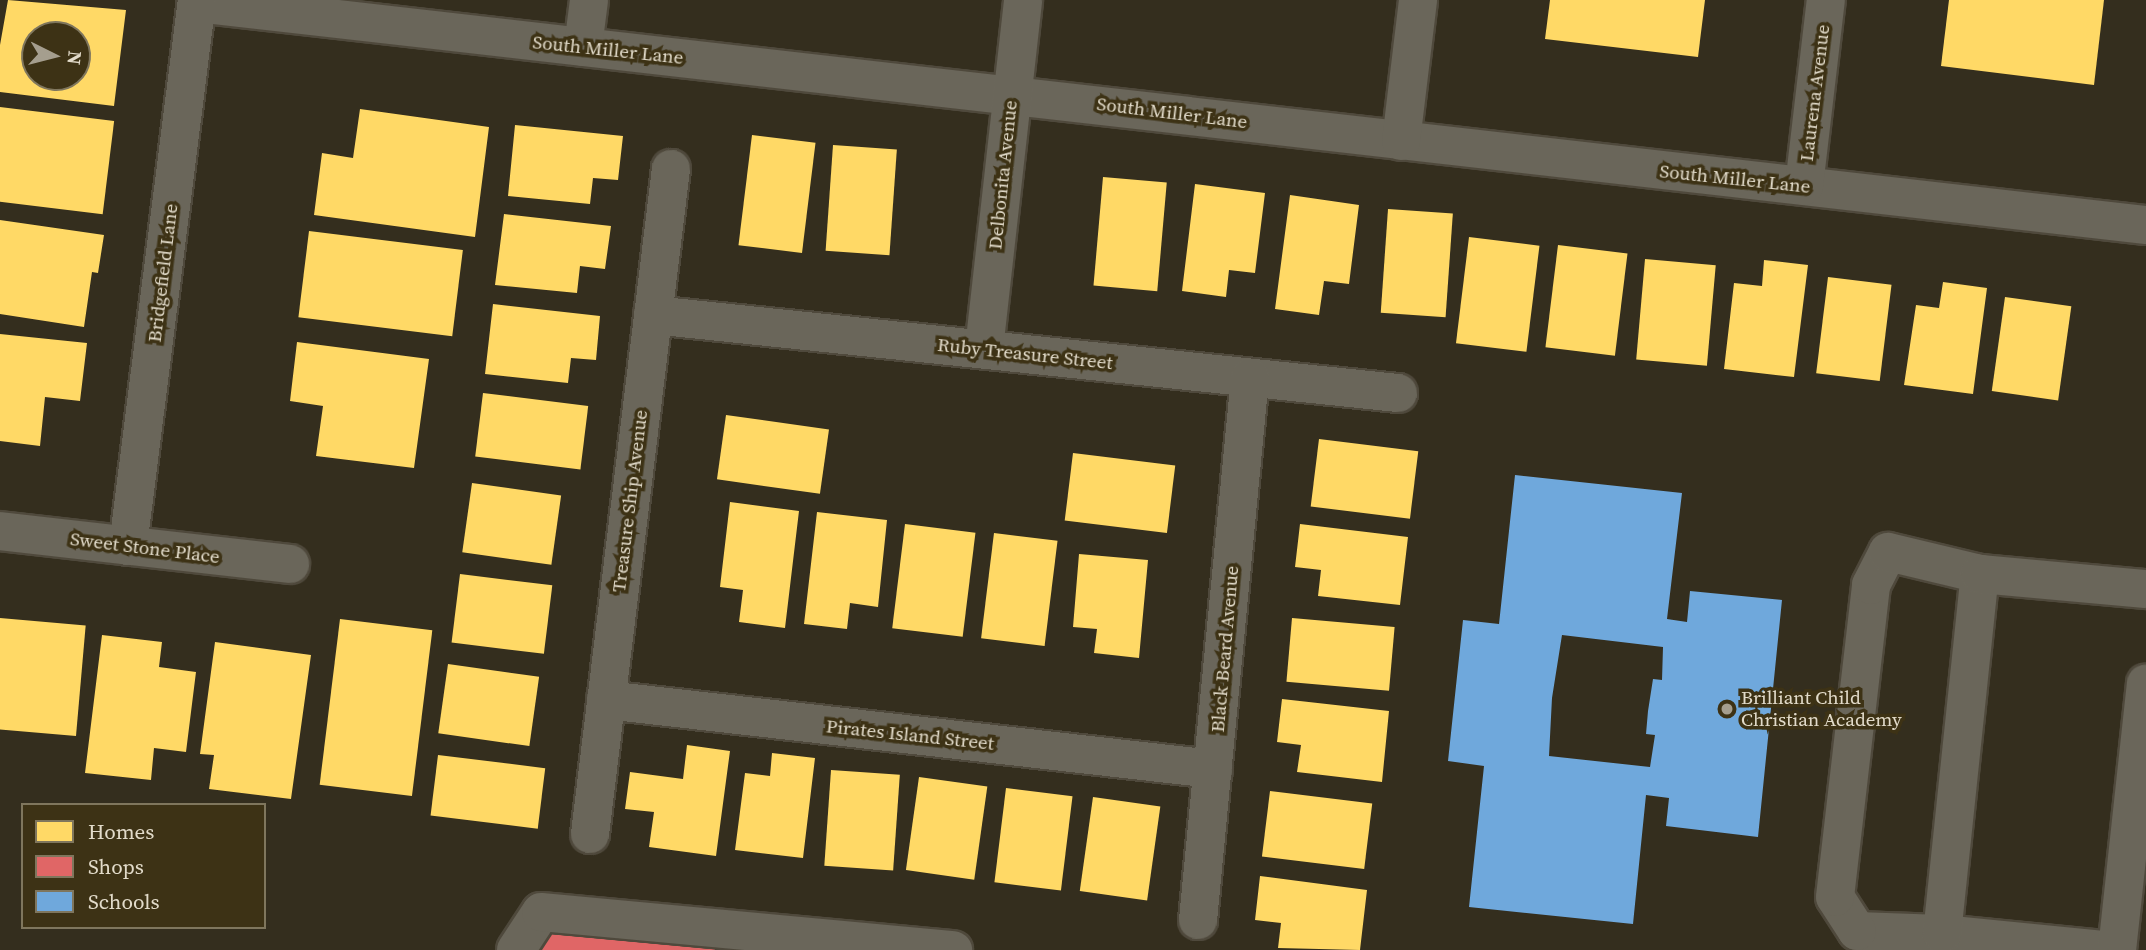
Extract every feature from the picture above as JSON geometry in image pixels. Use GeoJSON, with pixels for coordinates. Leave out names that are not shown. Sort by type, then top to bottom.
{"type":"FeatureCollection","features":[{"type":"Feature","properties":{"kind":"street"},"geometry":{"type":"LineString","coordinates":[[583,47],[589,0]]}},
{"type":"Feature","properties":{"kind":"street","name":"Delbonita Avenue"},"geometry":{"type":"LineString","coordinates":[[984,349],[1023,0]]}},
{"type":"Feature","properties":{"kind":"street"},"geometry":{"type":"LineString","coordinates":[[1401,141],[1418,0]]}},
{"type":"Feature","properties":{"kind":"street","name":"Laurena Avenue"},"geometry":{"type":"LineString","coordinates":[[1804,187],[1826,0]]}},
{"type":"Feature","properties":{"kind":"street","name":"South Miller Lane"},"geometry":{"type":"LineString","coordinates":[[197,1],[2146,225]]}},
{"type":"Feature","properties":{"kind":"street","name":"Bridgefield Lane"},"geometry":{"type":"LineString","coordinates":[[128,546],[197,1]]}},
{"type":"Feature","properties":{"kind":"street","name":"Treasure Ship Avenue"},"geometry":{"type":"LineString","coordinates":[[590,834],[671,169]]}},
{"type":"Feature","properties":{"kind":"street","name":"Ruby Treasure Street"},"geometry":{"type":"LineString","coordinates":[[653,315],[1398,393]]}},
{"type":"Feature","properties":{"kind":"street","name":"Black Beard Avenue"},"geometry":{"type":"LineString","coordinates":[[1198,920],[1250,377]]}},
{"type":"Feature","properties":{"kind":"street","name":"Sweet Stone Place"},"geometry":{"type":"LineString","coordinates":[[0,531],[290,564]]}},
{"type":"Feature","properties":{"kind":"street"},"geometry":{"type":"LineString","coordinates":[[2103,950],[1942,934],[1857,931],[1835,897],[1871,585],[1888,552],[1980,574],[2146,589]]}},
{"type":"Feature","properties":{"kind":"street"},"geometry":{"type":"LineString","coordinates":[[1942,934],[1980,574]]}},
{"type":"Feature","properties":{"kind":"street"},"geometry":{"type":"LineString","coordinates":[[2117,950],[2146,684]]}},
{"type":"Feature","properties":{"kind":"street","name":"Pirates Island Street"},"geometry":{"type":"LineString","coordinates":[[606,700],[1213,769]]}},
{"type":"Feature","properties":{"kind":"street"},"geometry":{"type":"LineString","coordinates":[[516,950],[541,912],[953,950]]}},
{"type":"Feature","properties":{"kind":"building: Homes"},"geometry":{"type":"Polygon","coordinates":[[[8,0],[126,10],[114,106],[0,92],[0,45],[8,0]]]}},
{"type":"Feature","properties":{"kind":"building: Homes"},"geometry":{"type":"Polygon","coordinates":[[[1550,0],[1705,0],[1698,57],[1545,39],[1550,0]]]}},
{"type":"Feature","properties":{"kind":"building: Homes"},"geometry":{"type":"Polygon","coordinates":[[[1949,0],[2104,0],[2094,85],[1941,66],[1949,0]]]}},
{"type":"Feature","properties":{"kind":"building: Homes"},"geometry":{"type":"Polygon","coordinates":[[[0,107],[114,121],[103,214],[0,202],[0,107]]]}},
{"type":"Feature","properties":{"kind":"building: Homes"},"geometry":{"type":"Polygon","coordinates":[[[360,109],[489,127],[475,237],[314,215],[322,153],[353,158],[360,109]]]}},
{"type":"Feature","properties":{"kind":"building: Homes"},"geometry":{"type":"Polygon","coordinates":[[[515,125],[623,136],[618,180],[593,178],[590,204],[508,196],[515,125]]]}},
{"type":"Feature","properties":{"kind":"building: Homes"},"geometry":{"type":"Polygon","coordinates":[[[752,135],[816,143],[802,253],[738,245],[752,135]]]}},
{"type":"Feature","properties":{"kind":"building: Homes"},"geometry":{"type":"Polygon","coordinates":[[[833,145],[897,149],[889,255],[826,251],[833,145]]]}},
{"type":"Feature","properties":{"kind":"building: Homes"},"geometry":{"type":"Polygon","coordinates":[[[1103,177],[1167,183],[1157,291],[1094,286],[1103,177]]]}},
{"type":"Feature","properties":{"kind":"building: Homes"},"geometry":{"type":"Polygon","coordinates":[[[1195,184],[1265,193],[1255,273],[1229,270],[1226,297],[1182,291],[1195,184]]]}},
{"type":"Feature","properties":{"kind":"building: Homes"},"geometry":{"type":"Polygon","coordinates":[[[1290,195],[1359,205],[1349,284],[1324,281],[1319,315],[1275,309],[1290,195]]]}},
{"type":"Feature","properties":{"kind":"building: Homes"},"geometry":{"type":"Polygon","coordinates":[[[1388,209],[1453,214],[1446,317],[1381,313],[1388,209]]]}},
{"type":"Feature","properties":{"kind":"building: Homes"},"geometry":{"type":"Polygon","coordinates":[[[504,214],[611,226],[605,269],[580,266],[577,293],[495,285],[504,214]]]}},
{"type":"Feature","properties":{"kind":"building: Homes"},"geometry":{"type":"Polygon","coordinates":[[[0,220],[104,235],[98,273],[92,272],[84,327],[0,314],[0,220]]]}},
{"type":"Feature","properties":{"kind":"building: Homes"},"geometry":{"type":"Polygon","coordinates":[[[309,231],[463,250],[452,336],[298,317],[309,231]]]}},
{"type":"Feature","properties":{"kind":"building: Homes"},"geometry":{"type":"Polygon","coordinates":[[[1469,237],[1539,246],[1526,352],[1456,343],[1469,237]]]}},
{"type":"Feature","properties":{"kind":"building: Homes"},"geometry":{"type":"Polygon","coordinates":[[[1558,245],[1627,254],[1615,356],[1545,347],[1558,245]]]}},
{"type":"Feature","properties":{"kind":"building: Homes"},"geometry":{"type":"Polygon","coordinates":[[[1645,259],[1716,265],[1707,366],[1636,360],[1645,259]]]}},
{"type":"Feature","properties":{"kind":"building: Homes"},"geometry":{"type":"Polygon","coordinates":[[[1764,260],[1808,265],[1794,377],[1724,369],[1734,283],[1762,286],[1764,260]]]}},
{"type":"Feature","properties":{"kind":"building: Homes"},"geometry":{"type":"Polygon","coordinates":[[[1828,277],[1892,285],[1880,381],[1816,373],[1828,277]]]}},
{"type":"Feature","properties":{"kind":"building: Homes"},"geometry":{"type":"Polygon","coordinates":[[[1943,282],[1987,288],[1973,394],[1904,385],[1916,305],[1939,308],[1943,282]]]}},
{"type":"Feature","properties":{"kind":"building: Homes"},"geometry":{"type":"Polygon","coordinates":[[[2005,297],[2071,306],[2058,400],[1992,391],[2005,297]]]}},
{"type":"Feature","properties":{"kind":"building: Homes"},"geometry":{"type":"Polygon","coordinates":[[[493,304],[600,316],[596,360],[571,358],[568,383],[485,374],[493,304]]]}},
{"type":"Feature","properties":{"kind":"building: Homes"},"geometry":{"type":"Polygon","coordinates":[[[0,334],[87,343],[80,401],[45,397],[40,446],[0,441],[0,334]]]}},
{"type":"Feature","properties":{"kind":"building: Homes"},"geometry":{"type":"Polygon","coordinates":[[[297,342],[429,359],[414,468],[316,456],[323,406],[290,401],[297,342]]]}},
{"type":"Feature","properties":{"kind":"building: Homes"},"geometry":{"type":"Polygon","coordinates":[[[483,393],[588,406],[580,469],[475,457],[483,393]]]}},
{"type":"Feature","properties":{"kind":"building: Homes"},"geometry":{"type":"Polygon","coordinates":[[[726,415],[829,429],[820,494],[717,479],[726,415]]]}},
{"type":"Feature","properties":{"kind":"building: Homes"},"geometry":{"type":"Polygon","coordinates":[[[1319,439],[1418,451],[1410,519],[1311,506],[1319,439]]]}},
{"type":"Feature","properties":{"kind":"building: Homes"},"geometry":{"type":"Polygon","coordinates":[[[1073,453],[1175,466],[1167,533],[1065,520],[1073,453]]]}},
{"type":"Feature","properties":{"kind":"building: Homes"},"geometry":{"type":"Polygon","coordinates":[[[472,483],[561,496],[551,565],[462,552],[472,483]]]}},
{"type":"Feature","properties":{"kind":"building: Homes"},"geometry":{"type":"Polygon","coordinates":[[[730,502],[799,511],[785,628],[739,622],[743,590],[720,587],[730,502]]]}},
{"type":"Feature","properties":{"kind":"building: Homes"},"geometry":{"type":"Polygon","coordinates":[[[817,512],[887,520],[878,607],[850,603],[847,629],[804,624],[817,512]]]}},
{"type":"Feature","properties":{"kind":"building: Homes"},"geometry":{"type":"Polygon","coordinates":[[[905,524],[975,533],[963,637],[892,628],[905,524]]]}},
{"type":"Feature","properties":{"kind":"building: Homes"},"geometry":{"type":"Polygon","coordinates":[[[1300,524],[1408,537],[1400,605],[1318,596],[1321,570],[1295,567],[1300,524]]]}},
{"type":"Feature","properties":{"kind":"building: Homes"},"geometry":{"type":"Polygon","coordinates":[[[994,533],[1058,541],[1045,646],[981,638],[994,533]]]}},
{"type":"Feature","properties":{"kind":"building: Homes"},"geometry":{"type":"Polygon","coordinates":[[[1079,554],[1148,560],[1139,658],[1094,653],[1097,629],[1073,627],[1079,554]]]}},
{"type":"Feature","properties":{"kind":"building: Homes"},"geometry":{"type":"Polygon","coordinates":[[[460,574],[552,585],[544,654],[452,642],[460,574]]]}},
{"type":"Feature","properties":{"kind":"building: Homes"},"geometry":{"type":"Polygon","coordinates":[[[0,618],[86,625],[76,736],[0,729],[0,618]]]}},
{"type":"Feature","properties":{"kind":"building: Homes"},"geometry":{"type":"Polygon","coordinates":[[[1292,618],[1395,627],[1389,691],[1286,682],[1292,618]]]}},
{"type":"Feature","properties":{"kind":"building: Homes"},"geometry":{"type":"Polygon","coordinates":[[[340,619],[432,630],[412,796],[320,785],[340,619]]]}},
{"type":"Feature","properties":{"kind":"building: Homes"},"geometry":{"type":"Polygon","coordinates":[[[102,635],[162,642],[159,667],[196,672],[186,752],[154,748],[151,780],[85,773],[102,635]]]}},
{"type":"Feature","properties":{"kind":"building: Homes"},"geometry":{"type":"Polygon","coordinates":[[[215,642],[311,655],[291,799],[209,789],[214,755],[200,754],[215,642]]]}},
{"type":"Feature","properties":{"kind":"building: Homes"},"geometry":{"type":"Polygon","coordinates":[[[448,664],[539,677],[529,746],[438,733],[448,664]]]}},
{"type":"Feature","properties":{"kind":"building: Homes"},"geometry":{"type":"Polygon","coordinates":[[[1282,699],[1389,711],[1382,782],[1297,772],[1301,745],[1277,742],[1282,699]]]}},
{"type":"Feature","properties":{"kind":"building: Homes"},"geometry":{"type":"Polygon","coordinates":[[[687,745],[730,751],[716,856],[649,847],[654,812],[625,809],[630,772],[683,779],[687,745]]]}},
{"type":"Feature","properties":{"kind":"building: Homes"},"geometry":{"type":"Polygon","coordinates":[[[772,753],[815,758],[803,858],[735,850],[745,773],[770,776],[772,753]]]}},
{"type":"Feature","properties":{"kind":"building: Homes"},"geometry":{"type":"Polygon","coordinates":[[[438,755],[545,768],[538,829],[431,816],[438,755]]]}},
{"type":"Feature","properties":{"kind":"building: Homes"},"geometry":{"type":"Polygon","coordinates":[[[831,770],[900,775],[893,871],[824,866],[831,770]]]}},
{"type":"Feature","properties":{"kind":"building: Homes"},"geometry":{"type":"Polygon","coordinates":[[[919,777],[987,787],[974,880],[906,870],[919,777]]]}},
{"type":"Feature","properties":{"kind":"building: Homes"},"geometry":{"type":"Polygon","coordinates":[[[1006,788],[1073,796],[1061,890],[994,882],[1006,788]]]}},
{"type":"Feature","properties":{"kind":"building: Homes"},"geometry":{"type":"Polygon","coordinates":[[[1270,791],[1372,804],[1364,869],[1262,857],[1270,791]]]}},
{"type":"Feature","properties":{"kind":"building: Homes"},"geometry":{"type":"Polygon","coordinates":[[[1093,797],[1160,806],[1147,901],[1080,891],[1093,797]]]}},
{"type":"Feature","properties":{"kind":"building: Homes"},"geometry":{"type":"Polygon","coordinates":[[[1260,876],[1367,890],[1360,950],[1278,948],[1281,923],[1255,920],[1260,876]]]}},
{"type":"Feature","properties":{"kind":"building: Shops"},"geometry":{"type":"Polygon","coordinates":[[[537,929],[715,948],[715,950],[535,950],[537,929]]]}},
{"type":"Feature","properties":{"kind":"building: Schools"},"geometry":{"type":"Polygon","coordinates":[[[1515,475],[1682,493],[1667,619],[1687,622],[1690,591],[1782,600],[1758,837],[1666,826],[1669,798],[1646,795],[1633,924],[1469,907],[1484,766],[1448,761],[1463,620],[1499,624],[1515,475]],[[1562,635],[1552,698],[1549,756],[1650,767],[1655,735],[1646,734],[1648,711],[1653,679],[1662,680],[1663,647],[1562,635]]]}},
{"type":"Feature","properties":{"kind":"place","name":"Brilliant Child Christian Academy"},"geometry":{"type":"Point","coordinates":[1727,709]}}]}
